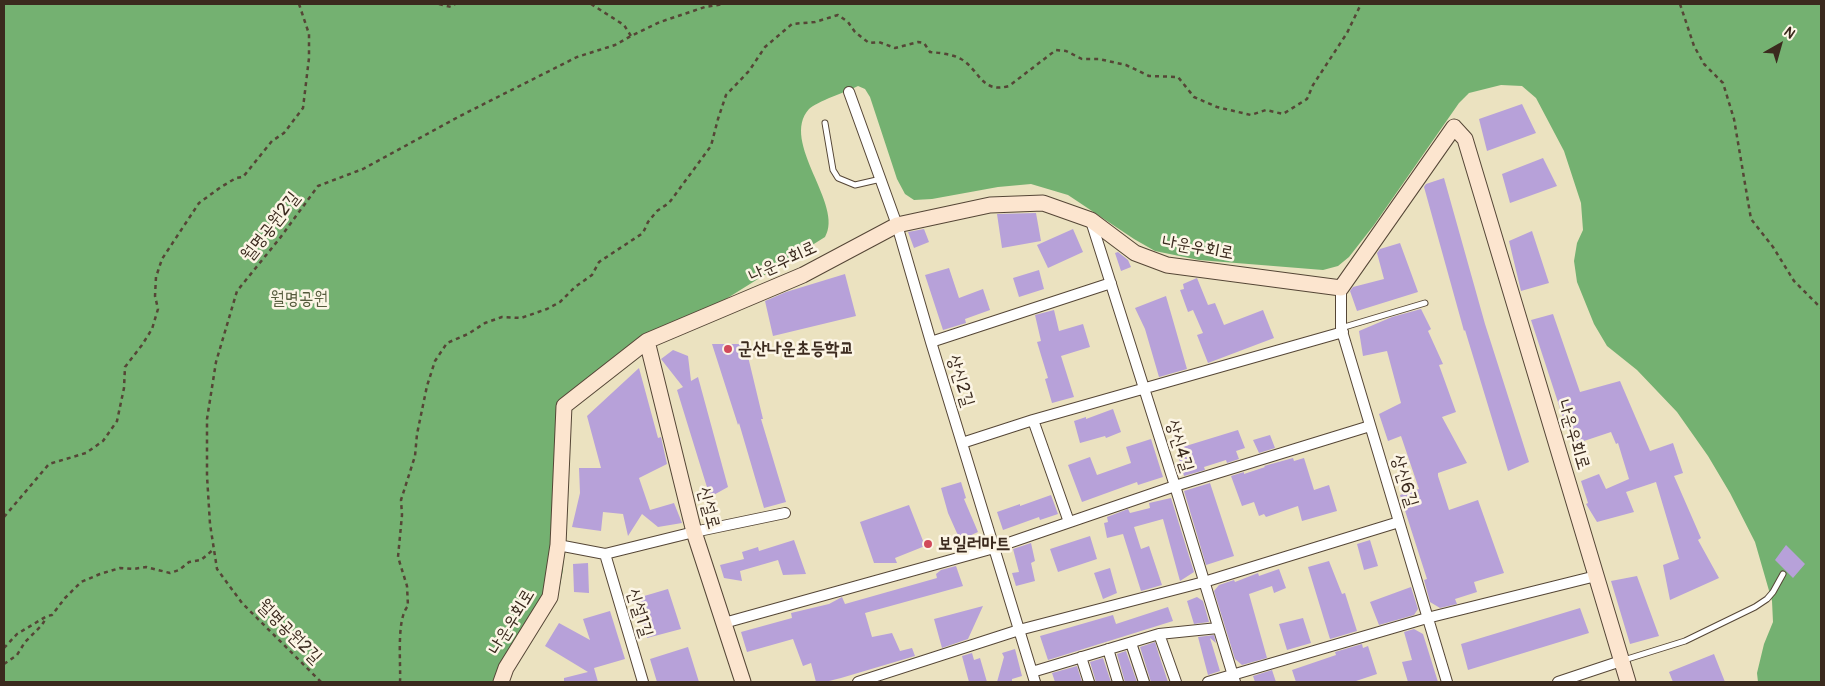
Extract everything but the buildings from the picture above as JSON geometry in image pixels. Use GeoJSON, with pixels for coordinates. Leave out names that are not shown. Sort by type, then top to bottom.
{"type":"FeatureCollection","features":[{"type":"Feature","properties":{"kind":"street","name":"상신2길"},"geometry":{"type":"LineString","coordinates":[[849,92],[897,225],[1033,677]]}},
{"type":"Feature","properties":{"kind":"street","name":"나운우회로"},"geometry":{"type":"LineString","coordinates":[[501,682],[506,668],[550,597],[558,545],[564,406],[647,341],[803,275],[897,225],[990,205],[1043,203],[1091,220],[1135,253],[1167,265],[1341,288],[1454,127],[1465,139],[1628,682]]}},
{"type":"Feature","properties":{"kind":"street","name":"상신4길"},"geometry":{"type":"LineString","coordinates":[[1091,220],[1234,679]]}},
{"type":"Feature","properties":{"kind":"street"},"geometry":{"type":"LineString","coordinates":[[931,342],[1111,283]]}},
{"type":"Feature","properties":{"kind":"street","name":"상신6길"},"geometry":{"type":"LineString","coordinates":[[1341,288],[1342,330],[1447,682]]}},
{"type":"Feature","properties":{"kind":"street"},"geometry":{"type":"LineString","coordinates":[[962,442],[1342,330]]}},
{"type":"Feature","properties":{"kind":"street","name":"신설로"},"geometry":{"type":"LineString","coordinates":[[647,341],[694,532],[743,682]]}},
{"type":"Feature","properties":{"kind":"street"},"geometry":{"type":"LineString","coordinates":[[1033,420],[1068,522]]}},
{"type":"Feature","properties":{"kind":"street"},"geometry":{"type":"LineString","coordinates":[[724,624],[994,548],[1175,486],[1370,426]]}},
{"type":"Feature","properties":{"kind":"street"},"geometry":{"type":"LineString","coordinates":[[558,545],[605,554],[694,532],[785,513]]}},
{"type":"Feature","properties":{"kind":"street"},"geometry":{"type":"LineString","coordinates":[[858,682],[1019,630],[1204,582],[1399,522]]}},
{"type":"Feature","properties":{"kind":"street","name":"신설1길"},"geometry":{"type":"LineString","coordinates":[[605,554],[643,682]]}},
{"type":"Feature","properties":{"kind":"street"},"geometry":{"type":"LineString","coordinates":[[1208,682],[1234,679],[1427,618],[1596,576]]}},
{"type":"Feature","properties":{"kind":"street"},"geometry":{"type":"LineString","coordinates":[[1033,677],[1080,657],[1159,634],[1218,628]]}},
{"type":"Feature","properties":{"kind":"street"},"geometry":{"type":"LineString","coordinates":[[1159,634],[1176,682]]}},
{"type":"Feature","properties":{"kind":"street"},"geometry":{"type":"LineString","coordinates":[[1131,643],[1144,682]]}},
{"type":"Feature","properties":{"kind":"street"},"geometry":{"type":"LineString","coordinates":[[1108,649],[1118,682]]}},
{"type":"Feature","properties":{"kind":"street"},"geometry":{"type":"LineString","coordinates":[[1080,657],[1089,682]]}},
{"type":"Feature","properties":{"kind":"street"},"geometry":{"type":"LineString","coordinates":[[1558,682],[1621,661]]}},
{"type":"Feature","properties":{"kind":"lane"},"geometry":{"type":"LineString","coordinates":[[825,124],[833,170],[838,178],[856,185],[881,179]]}},
{"type":"Feature","properties":{"kind":"lane"},"geometry":{"type":"LineString","coordinates":[[1342,330],[1425,303]]}},
{"type":"Feature","properties":{"kind":"lane"},"geometry":{"type":"LineString","coordinates":[[1621,661],[1685,641],[1755,607],[1767,599],[1783,574]]}},
{"type":"Feature","properties":{"kind":"path"},"geometry":{"type":"LineString","coordinates":[[4,517],[49,464],[86,453],[103,441],[118,421],[124,388],[125,367],[142,346],[152,329],[158,309],[155,296],[156,277],[162,259],[199,203],[236,178],[243,177],[272,140],[284,133],[303,108],[309,58],[309,34],[299,4]]}},
{"type":"Feature","properties":{"kind":"path"},"geometry":{"type":"LineString","coordinates":[[439,4],[451,7],[455,4]]}},
{"type":"Feature","properties":{"kind":"path"},"geometry":{"type":"LineString","coordinates":[[591,4],[624,26],[631,36]]}},
{"type":"Feature","properties":{"kind":"path","name":"월명공원2길"},"geometry":{"type":"LineString","coordinates":[[321,682],[242,603],[217,569],[210,524],[207,429],[216,362],[237,291],[280,238],[318,186],[363,168],[577,57],[615,45],[660,22],[724,4]]}},
{"type":"Feature","properties":{"kind":"path"},"geometry":{"type":"LineString","coordinates":[[400,682],[401,630],[404,610],[408,606],[407,586],[398,557],[402,515],[401,500],[415,456],[422,403],[436,361],[447,343],[468,334],[485,322],[502,317],[521,318],[548,309],[560,302],[575,287],[592,275],[599,262],[643,233],[648,222],[657,211],[669,203],[711,146],[726,95],[749,71],[766,47],[792,24],[815,22],[838,15],[848,22],[855,32],[869,43],[880,42],[895,48],[918,42],[924,43],[930,52],[962,60],[988,85],[1000,89],[1009,86],[1056,50],[1066,51],[1082,59],[1099,59],[1126,65],[1149,76],[1178,77],[1194,96],[1217,107],[1251,115],[1266,110],[1283,114],[1307,99],[1313,85],[1347,33],[1361,4]]}},
{"type":"Feature","properties":{"kind":"path"},"geometry":{"type":"LineString","coordinates":[[1680,4],[1694,46],[1704,64],[1723,83],[1734,119],[1751,219],[1773,247],[1794,282],[1821,308]]}},
{"type":"Feature","properties":{"kind":"path"},"geometry":{"type":"LineString","coordinates":[[4,648],[17,634],[47,616],[52,615],[81,582],[120,568],[146,567],[170,574],[189,562],[201,560],[214,549]]}},
{"type":"Feature","properties":{"kind":"path"},"geometry":{"type":"LineString","coordinates":[[4,664],[16,655],[25,642],[42,626],[47,616]]}},
{"type":"Feature","properties":{"kind":"green space","name":"월명공원"},"geometry":{"type":"Polygon","coordinates":[[[4,4],[1821,4],[1821,682],[1758,682],[1757,673],[1764,644],[1773,622],[1772,601],[1755,542],[1730,493],[1708,456],[1677,412],[1637,370],[1607,346],[1594,324],[1577,282],[1574,261],[1577,243],[1583,230],[1581,203],[1564,151],[1536,98],[1522,86],[1501,85],[1469,93],[1459,103],[1374,225],[1349,257],[1338,266],[1323,270],[1199,260],[1155,251],[1068,195],[1031,184],[914,200],[905,194],[897,179],[870,97],[865,89],[858,86],[813,106],[809,109],[802,123],[802,138],[806,156],[827,208],[829,224],[825,237],[694,319],[668,333],[574,404],[570,418],[563,570],[558,595],[505,682],[4,682],[4,4]]]}},
{"type":"Feature","properties":{"kind":"place","name":"군산나운초등학교"},"geometry":{"type":"Point","coordinates":[728,349]}},
{"type":"Feature","properties":{"kind":"place","name":"보일러마트"},"geometry":{"type":"Point","coordinates":[928,544]}}]}
